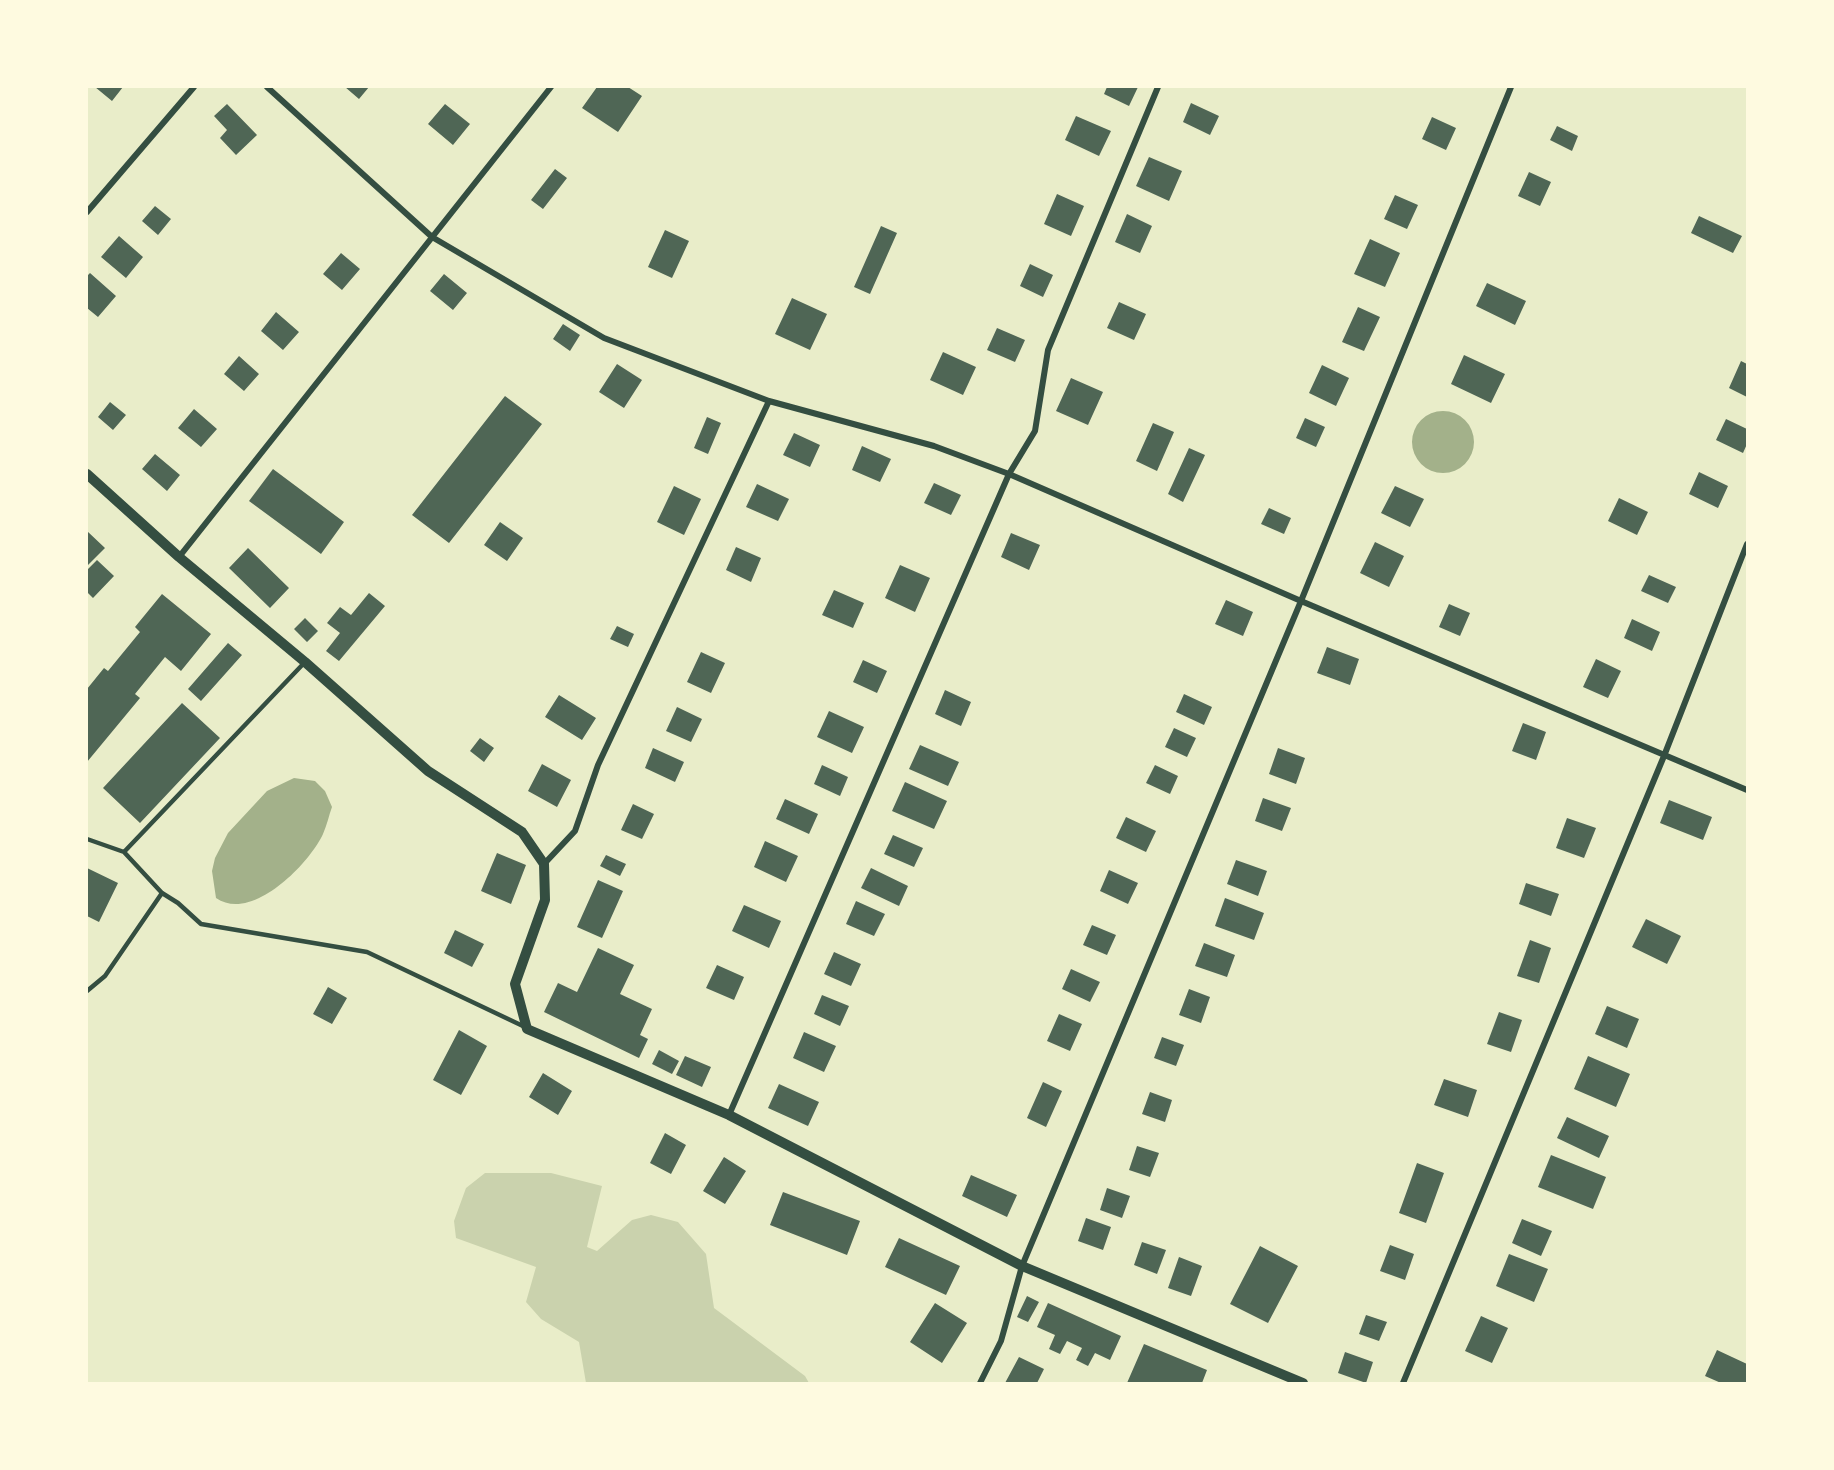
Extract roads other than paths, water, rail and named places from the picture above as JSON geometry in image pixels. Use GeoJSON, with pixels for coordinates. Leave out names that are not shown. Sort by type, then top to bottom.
{"type":"FeatureCollection","features":[{"type":"Feature","properties":{"kind":"street"},"geometry":{"type":"LineString","coordinates":[[87,212],[194,87]]}},
{"type":"Feature","properties":{"kind":"street"},"geometry":{"type":"LineString","coordinates":[[267,87],[432,237],[603,338],[769,401],[934,446],[1009,474],[1301,601],[1747,790]]}},
{"type":"Feature","properties":{"kind":"street"},"geometry":{"type":"LineString","coordinates":[[179,557],[551,87]]}},
{"type":"Feature","properties":{"kind":"street"},"geometry":{"type":"LineString","coordinates":[[729,1115],[1009,474],[1035,431],[1048,350],[1158,87]]}},
{"type":"Feature","properties":{"kind":"street"},"geometry":{"type":"LineString","coordinates":[[980,1383],[1001,1341],[1022,1266],[1301,601],[1511,87]]}},
{"type":"Feature","properties":{"kind":"street"},"geometry":{"type":"LineString","coordinates":[[544,864],[574,831],[598,765],[769,401]]}},
{"type":"Feature","properties":{"kind":"street"},"geometry":{"type":"LineString","coordinates":[[87,474],[179,557],[305,662],[428,771],[522,832],[544,864],[545,900],[516,984],[527,1029],[729,1115],[1022,1266],[1303,1383]]}},
{"type":"Feature","properties":{"kind":"street"},"geometry":{"type":"LineString","coordinates":[[1403,1383],[1664,756],[1747,544]]}},
{"type":"Feature","properties":{"kind":"lane"},"geometry":{"type":"LineString","coordinates":[[124,852],[305,662]]}},
{"type":"Feature","properties":{"kind":"lane"},"geometry":{"type":"LineString","coordinates":[[87,839],[124,852],[162,893],[178,903],[201,924],[367,952],[527,1029]]}},
{"type":"Feature","properties":{"kind":"lane"},"geometry":{"type":"LineString","coordinates":[[87,991],[105,976],[162,893]]}}]}
